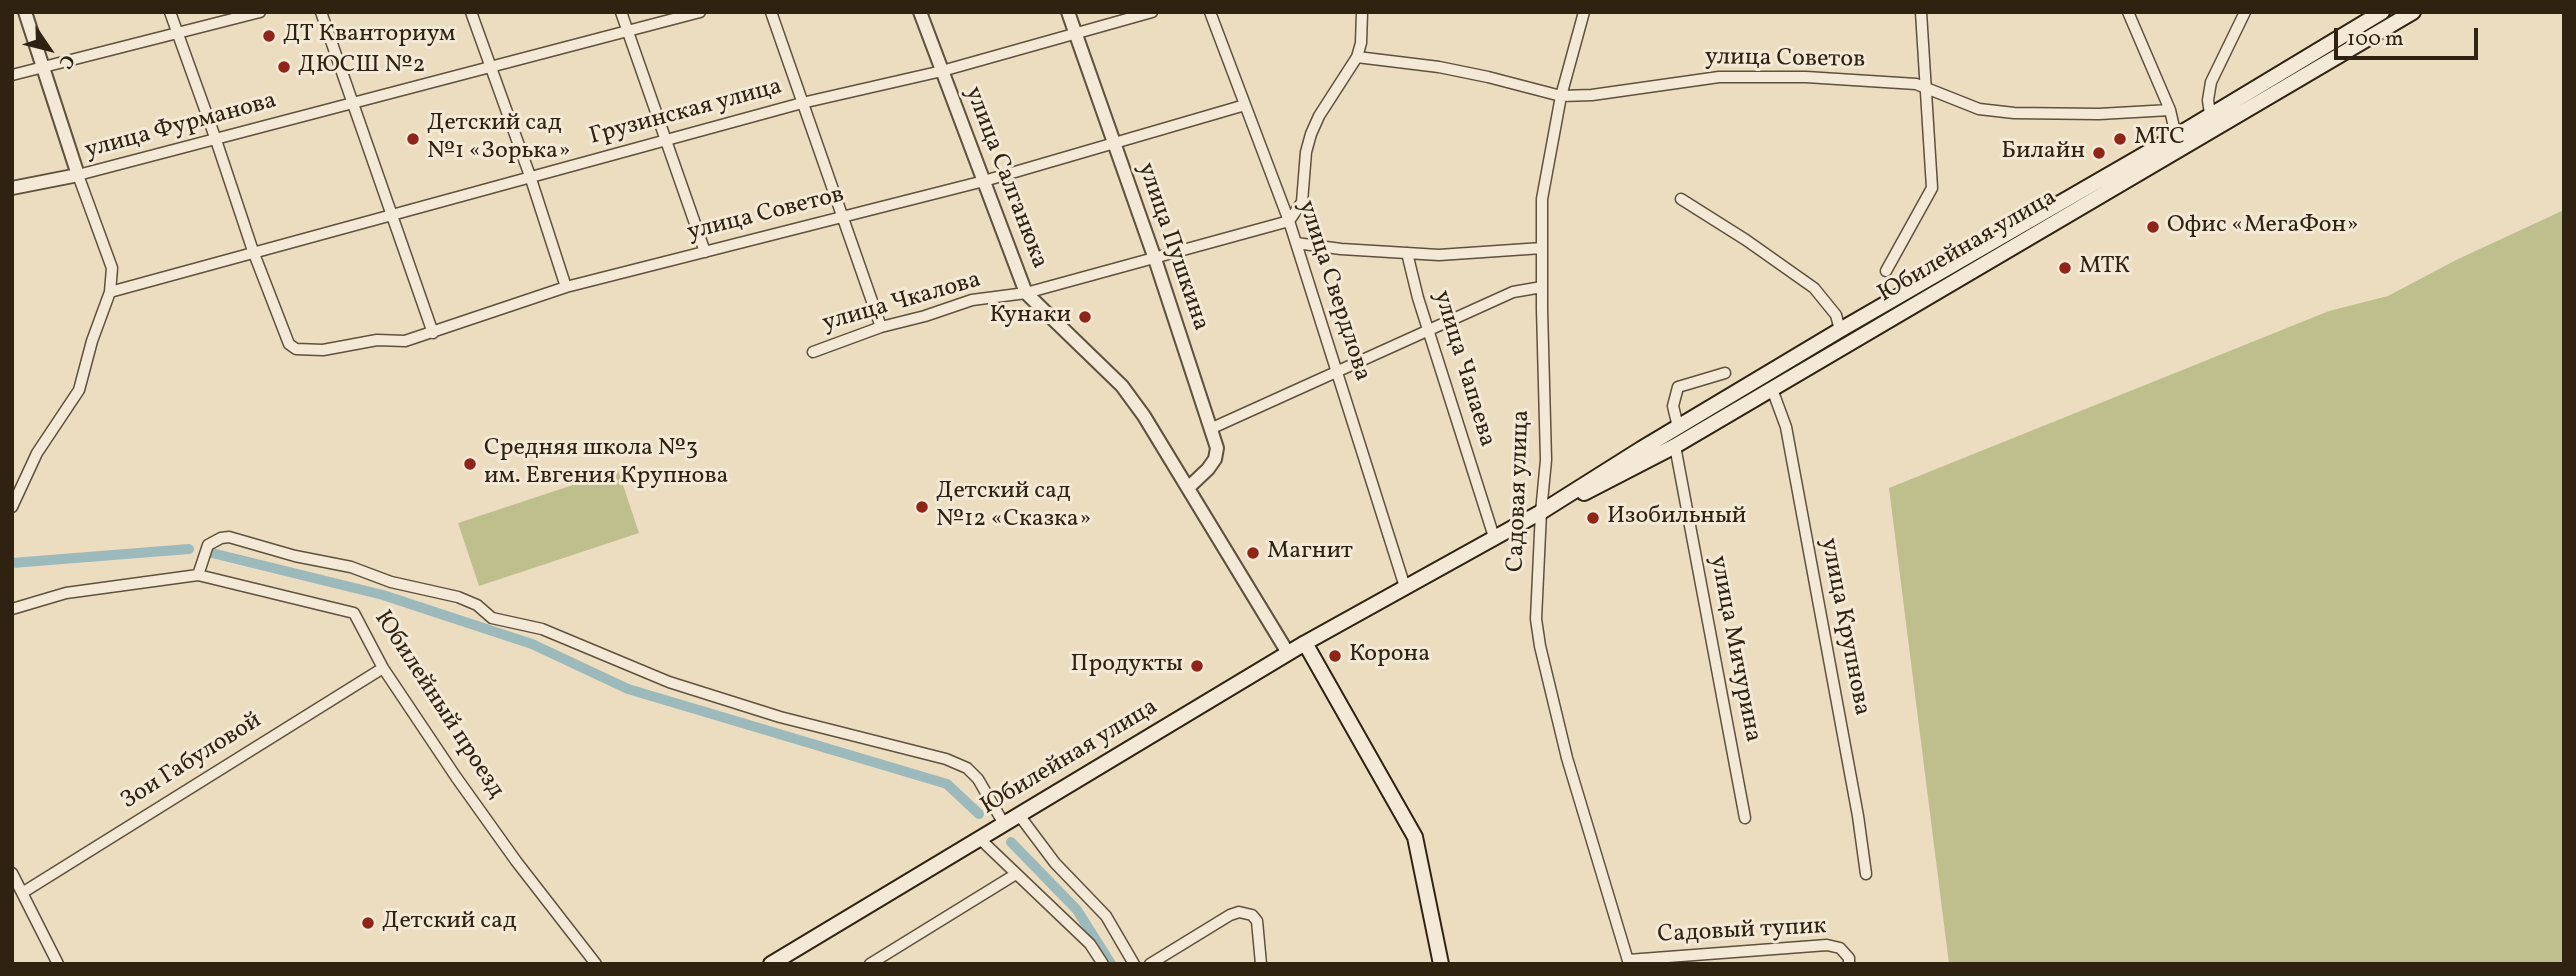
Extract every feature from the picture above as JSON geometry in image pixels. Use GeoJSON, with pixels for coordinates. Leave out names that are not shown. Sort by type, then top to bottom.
{"type":"FeatureCollection","features":[{"type":"Feature","properties":{"kind":"main road","name":"Юбилейная улица"},"geometry":{"type":"LineString","coordinates":[[2180,141],[2210,114],[2382,12]]}},
{"type":"Feature","properties":{"kind":"main road","name":"Юбилейная улица"},"geometry":{"type":"LineString","coordinates":[[771,964],[1305,643],[1494,537],[1675,446],[1772,389],[1951,274],[2180,141],[2413,12]]}},
{"type":"Feature","properties":{"kind":"main road","name":"Юбилейная улица"},"geometry":{"type":"LineString","coordinates":[[1541,512],[1840,330],[1951,274]]}},
{"type":"Feature","properties":{"kind":"main road"},"geometry":{"type":"LineString","coordinates":[[1305,643],[1415,837],[1441,964]]}},
{"type":"Feature","properties":{"kind":"street"},"geometry":{"type":"LineString","coordinates":[[12,507],[37,453],[79,390],[92,341],[110,292],[111,268],[25,12]]}},
{"type":"Feature","properties":{"kind":"street"},"geometry":{"type":"LineString","coordinates":[[170,12],[253,251]]}},
{"type":"Feature","properties":{"kind":"street"},"geometry":{"type":"LineString","coordinates":[[12,75],[260,12]]}},
{"type":"Feature","properties":{"kind":"street"},"geometry":{"type":"LineString","coordinates":[[321,12],[433,333]]}},
{"type":"Feature","properties":{"kind":"street"},"geometry":{"type":"LineString","coordinates":[[471,12],[530,176],[566,287]]}},
{"type":"Feature","properties":{"kind":"street"},"geometry":{"type":"LineString","coordinates":[[621,12],[705,252]]}},
{"type":"Feature","properties":{"kind":"street","name":"улица Фурманова"},"geometry":{"type":"LineString","coordinates":[[78,175],[700,12]]}},
{"type":"Feature","properties":{"kind":"street"},"geometry":{"type":"LineString","coordinates":[[771,12],[881,327]]}},
{"type":"Feature","properties":{"kind":"street","name":"улица Салганюка"},"geometry":{"type":"LineString","coordinates":[[920,12],[1026,293],[1122,386],[1144,416],[1288,653]]}},
{"type":"Feature","properties":{"kind":"street","name":"улица Пушкина"},"geometry":{"type":"LineString","coordinates":[[1068,12],[1156,258],[1217,448],[1215,459],[1208,469],[1188,488]]}},
{"type":"Feature","properties":{"kind":"street","name":"Грузинская улица"},"geometry":{"type":"LineString","coordinates":[[110,292],[530,176],[802,103],[942,71],[1152,12]]}},
{"type":"Feature","properties":{"kind":"street","name":"улица Свердлова"},"geometry":{"type":"LineString","coordinates":[[1210,12],[1289,221],[1405,587]]}},
{"type":"Feature","properties":{"kind":"street"},"geometry":{"type":"LineString","coordinates":[[1289,221],[1302,202],[1306,152],[1311,134],[1319,116],[1357,57],[1361,43],[1362,12]]}},
{"type":"Feature","properties":{"kind":"street","name":"Садовая улица"},"geometry":{"type":"LineString","coordinates":[[1584,12],[1561,96],[1542,199],[1546,460],[1536,619],[1567,758],[1628,962]]}},
{"type":"Feature","properties":{"kind":"street"},"geometry":{"type":"LineString","coordinates":[[1885,271],[1932,188],[1921,12]]}},
{"type":"Feature","properties":{"kind":"street"},"geometry":{"type":"LineString","coordinates":[[2128,12],[2170,110],[2180,141]]}},
{"type":"Feature","properties":{"kind":"street"},"geometry":{"type":"LineString","coordinates":[[2210,114],[2208,100],[2211,82],[2245,12]]}},
{"type":"Feature","properties":{"kind":"street","name":"улица Советов"},"geometry":{"type":"LineString","coordinates":[[1357,57],[1439,67],[1561,96],[1719,77],[1807,77],[1916,84],[1979,109],[2014,113],[2099,114],[2170,110]]}},
{"type":"Feature","properties":{"kind":"street","name":"улица Советов"},"geometry":{"type":"LineString","coordinates":[[253,251],[289,344],[296,349],[323,350],[377,340],[405,341],[566,287],[984,181],[1245,105]]}},
{"type":"Feature","properties":{"kind":"street"},"geometry":{"type":"LineString","coordinates":[[12,188],[78,175]]}},
{"type":"Feature","properties":{"kind":"street"},"geometry":{"type":"LineString","coordinates":[[1681,199],[1814,288],[1836,315],[1840,330]]}},
{"type":"Feature","properties":{"kind":"street","name":"улица Чкалова"},"geometry":{"type":"LineString","coordinates":[[813,352],[881,327],[972,300],[1026,293],[1289,221]]}},
{"type":"Feature","properties":{"kind":"street"},"geometry":{"type":"LineString","coordinates":[[1296,243],[1406,253],[1478,254],[1542,248]]}},
{"type":"Feature","properties":{"kind":"street","name":"улица Чапаева"},"geometry":{"type":"LineString","coordinates":[[1406,253],[1494,537]]}},
{"type":"Feature","properties":{"kind":"street"},"geometry":{"type":"LineString","coordinates":[[1210,429],[1513,292],[1542,287]]}},
{"type":"Feature","properties":{"kind":"street"},"geometry":{"type":"LineString","coordinates":[[1678,427],[1673,406],[1678,387],[1726,373]]}},
{"type":"Feature","properties":{"kind":"street","name":"улица Крупнова"},"geometry":{"type":"LineString","coordinates":[[1772,389],[1786,427],[1858,816],[1866,874]]}},
{"type":"Feature","properties":{"kind":"street","name":"улица Мичурина"},"geometry":{"type":"LineString","coordinates":[[1675,446],[1745,818]]}},
{"type":"Feature","properties":{"kind":"street"},"geometry":{"type":"LineString","coordinates":[[198,575],[208,545],[220,538],[229,537],[295,556],[351,567],[391,582],[458,597],[477,605],[492,618],[542,629],[669,682],[780,717],[946,759],[967,768],[978,779],[1004,824]]}},
{"type":"Feature","properties":{"kind":"street","name":"Юбилейный проезд"},"geometry":{"type":"LineString","coordinates":[[12,609],[66,593],[198,575],[354,613],[383,668],[516,861],[596,964]]}},
{"type":"Feature","properties":{"kind":"street","name":"Зои Габуловой"},"geometry":{"type":"LineString","coordinates":[[22,892],[383,668]]}},
{"type":"Feature","properties":{"kind":"street"},"geometry":{"type":"LineString","coordinates":[[1019,815],[1055,863],[1106,916],[1134,964]]}},
{"type":"Feature","properties":{"kind":"street"},"geometry":{"type":"LineString","coordinates":[[980,839],[1090,944],[1103,964]]}},
{"type":"Feature","properties":{"kind":"street"},"geometry":{"type":"LineString","coordinates":[[12,873],[58,964]]}},
{"type":"Feature","properties":{"kind":"street"},"geometry":{"type":"LineString","coordinates":[[870,964],[1016,874]]}},
{"type":"Feature","properties":{"kind":"street"},"geometry":{"type":"LineString","coordinates":[[1150,964],[1239,912],[1252,915],[1257,921],[1261,964]]}},
{"type":"Feature","properties":{"kind":"street","name":"Садовый тупик"},"geometry":{"type":"LineString","coordinates":[[1628,962],[1827,945],[1840,948],[1849,958],[1849,964]]}},
{"type":"Feature","properties":{"kind":"green space"},"geometry":{"type":"Polygon","coordinates":[[[2564,210],[2564,964],[1949,964],[1889,488],[2329,311],[2388,296],[2456,260],[2564,210]]]}},
{"type":"Feature","properties":{"kind":"green space"},"geometry":{"type":"Polygon","coordinates":[[[618,470],[639,533],[479,586],[458,523],[618,470]]]}},
{"type":"Feature","properties":{"kind":"waterway"},"geometry":{"type":"LineString","coordinates":[[12,563],[189,549]]}},
{"type":"Feature","properties":{"kind":"waterway"},"geometry":{"type":"LineString","coordinates":[[212,553],[383,595],[532,644],[628,689],[947,784],[979,814]]}},
{"type":"Feature","properties":{"kind":"waterway"},"geometry":{"type":"LineString","coordinates":[[1011,842],[1077,910],[1111,964]]}},
{"type":"Feature","properties":{"kind":"place","name":"ДТ Кванториум"},"geometry":{"type":"Point","coordinates":[269,36]}},
{"type":"Feature","properties":{"kind":"place","name":"ДЮСШ №2"},"geometry":{"type":"Point","coordinates":[284,67]}},
{"type":"Feature","properties":{"kind":"place","name":"Детский сад №1 «Зорька»"},"geometry":{"type":"Point","coordinates":[413,139]}},
{"type":"Feature","properties":{"kind":"place","name":"МТС"},"geometry":{"type":"Point","coordinates":[2120,139]}},
{"type":"Feature","properties":{"kind":"place","name":"Билайн"},"geometry":{"type":"Point","coordinates":[2099,153]}},
{"type":"Feature","properties":{"kind":"place","name":"Офис «МегаФон»"},"geometry":{"type":"Point","coordinates":[2153,227]}},
{"type":"Feature","properties":{"kind":"place","name":"МТК"},"geometry":{"type":"Point","coordinates":[2065,268]}},
{"type":"Feature","properties":{"kind":"place","name":"Кунаки"},"geometry":{"type":"Point","coordinates":[1085,317]}},
{"type":"Feature","properties":{"kind":"place","name":"Средняя школа №3 им. Евгения Крупнова"},"geometry":{"type":"Point","coordinates":[470,464]}},
{"type":"Feature","properties":{"kind":"place","name":"Детский сад №12 «Сказка»"},"geometry":{"type":"Point","coordinates":[922,507]}},
{"type":"Feature","properties":{"kind":"place","name":"Изобильный"},"geometry":{"type":"Point","coordinates":[1593,518]}},
{"type":"Feature","properties":{"kind":"place","name":"Магнит"},"geometry":{"type":"Point","coordinates":[1253,553]}},
{"type":"Feature","properties":{"kind":"place","name":"Корона"},"geometry":{"type":"Point","coordinates":[1335,656]}},
{"type":"Feature","properties":{"kind":"place","name":"Продукты"},"geometry":{"type":"Point","coordinates":[1197,666]}},
{"type":"Feature","properties":{"kind":"place","name":"Детский сад"},"geometry":{"type":"Point","coordinates":[368,923]}}]}
